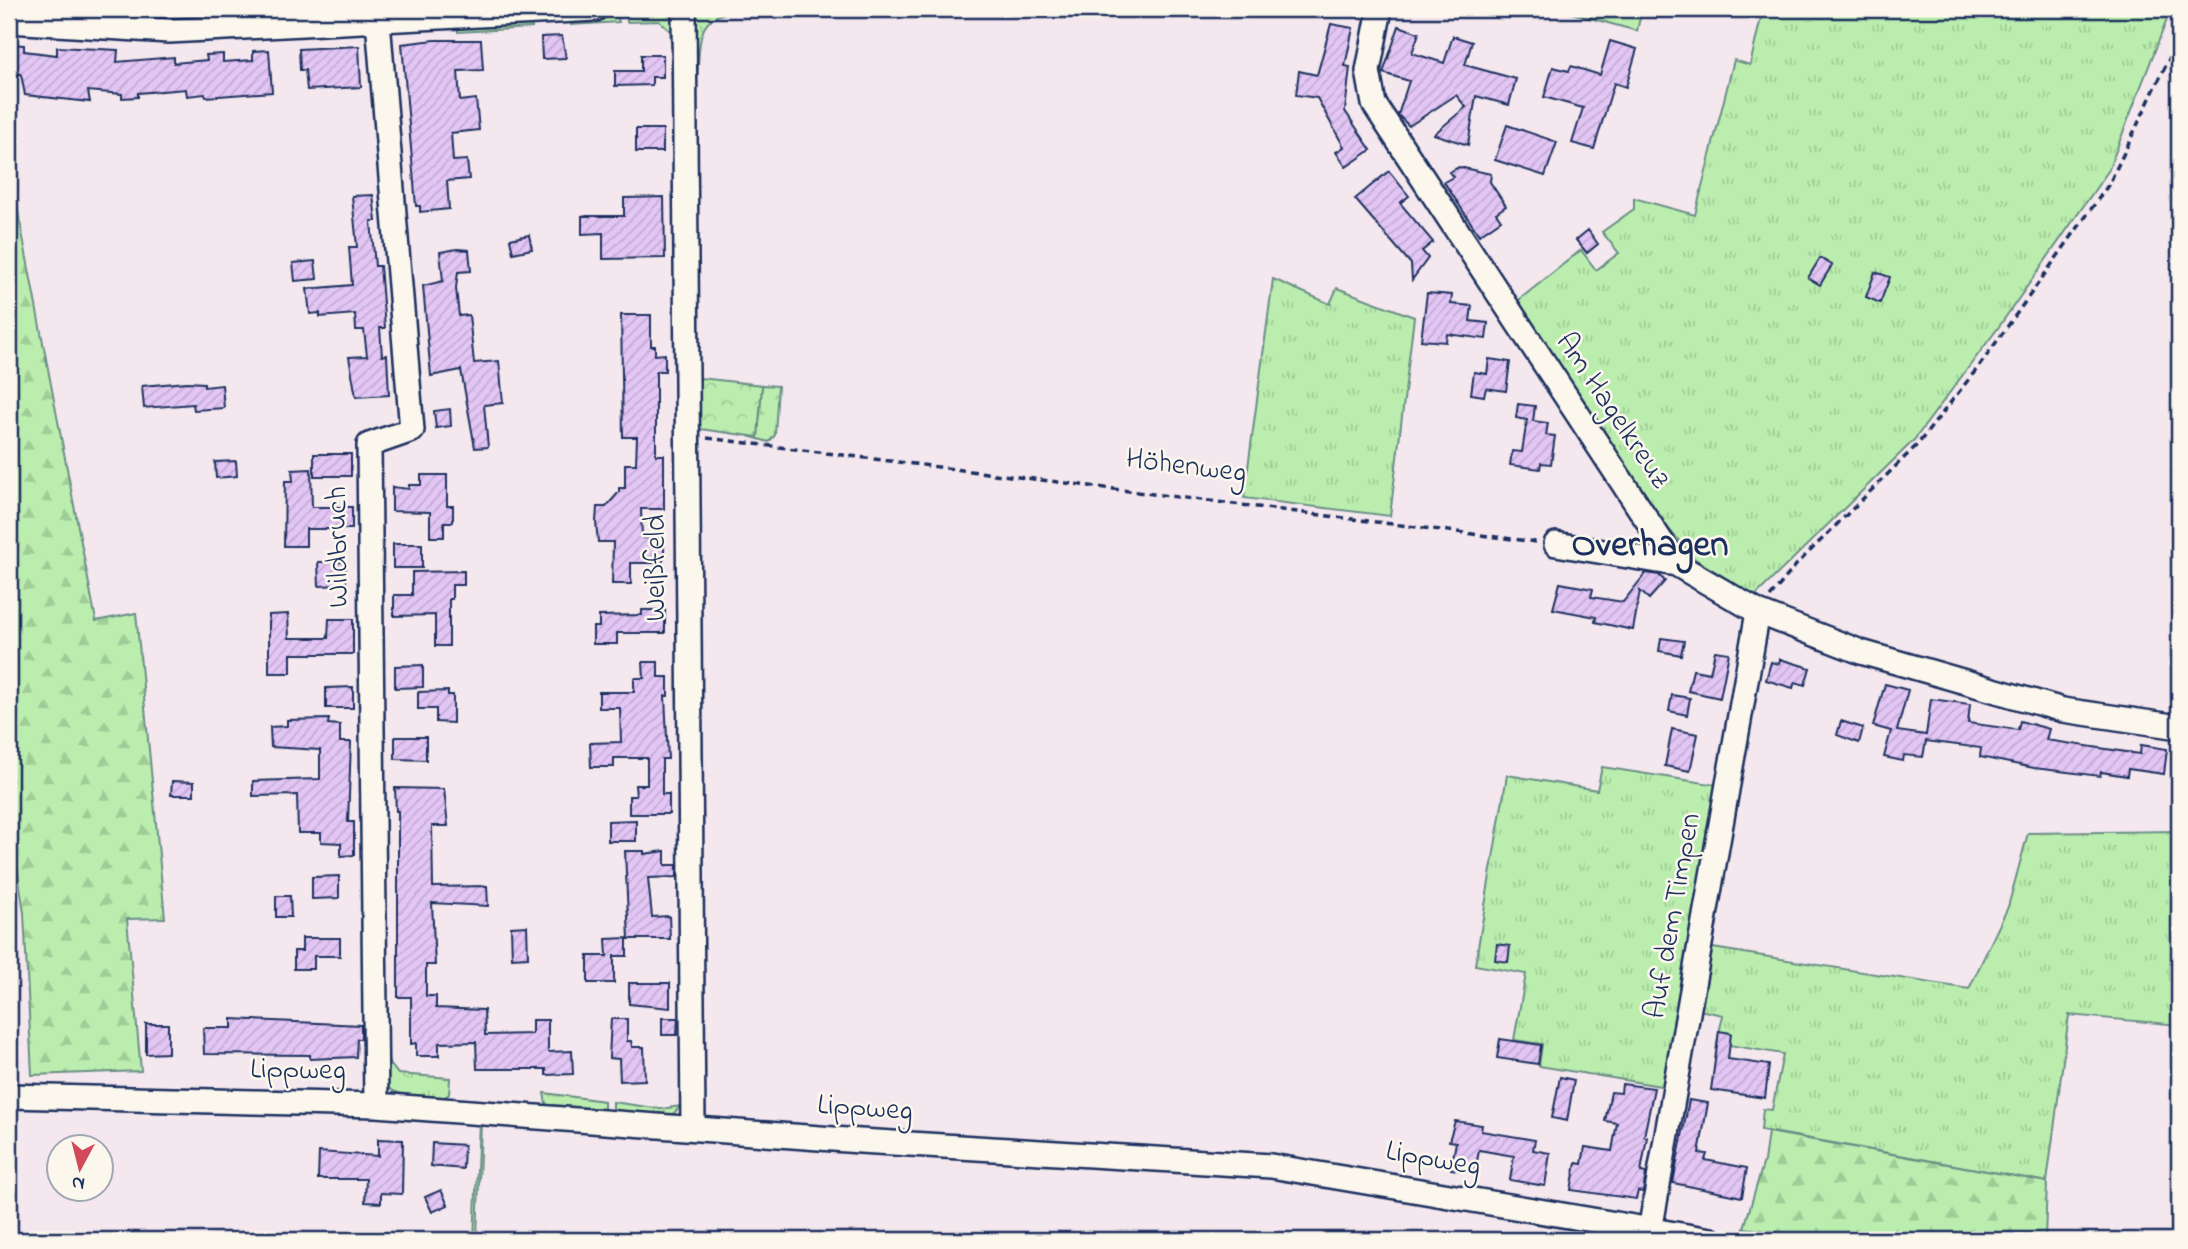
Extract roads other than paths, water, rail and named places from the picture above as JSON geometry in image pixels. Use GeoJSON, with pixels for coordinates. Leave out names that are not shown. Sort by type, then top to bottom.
{"type":"FeatureCollection","features":[{"type":"Feature","properties":{"kind":"street"},"geometry":{"type":"LineString","coordinates":[[9,21],[169,31],[595,9]]}},
{"type":"Feature","properties":{"kind":"street","name":"Weißfeld"},"geometry":{"type":"LineString","coordinates":[[684,9],[693,1127]]}},
{"type":"Feature","properties":{"kind":"street","name":"Am Hagelkreuz"},"geometry":{"type":"LineString","coordinates":[[1380,9],[1368,71],[1374,104],[1676,564],[1758,612],[1861,652],[1985,690],[2063,710],[2179,727]]}},
{"type":"Feature","properties":{"kind":"street","name":"Wildbruch"},"geometry":{"type":"LineString","coordinates":[[376,1105],[369,445],[412,430],[378,21]]}},
{"type":"Feature","properties":{"kind":"street"},"geometry":{"type":"LineString","coordinates":[[1556,544],[1676,564]]}},
{"type":"Feature","properties":{"kind":"street","name":"Auf dem Timpen"},"geometry":{"type":"LineString","coordinates":[[1650,1231],[1758,612]]}},
{"type":"Feature","properties":{"kind":"street","name":"Lippweg"},"geometry":{"type":"LineString","coordinates":[[9,1096],[376,1105],[860,1141],[1271,1166],[1711,1240]]}},
{"type":"Feature","properties":{"kind":"district","name":"Overhagen"},"geometry":{"type":"Point","coordinates":[1650,546]}}]}
